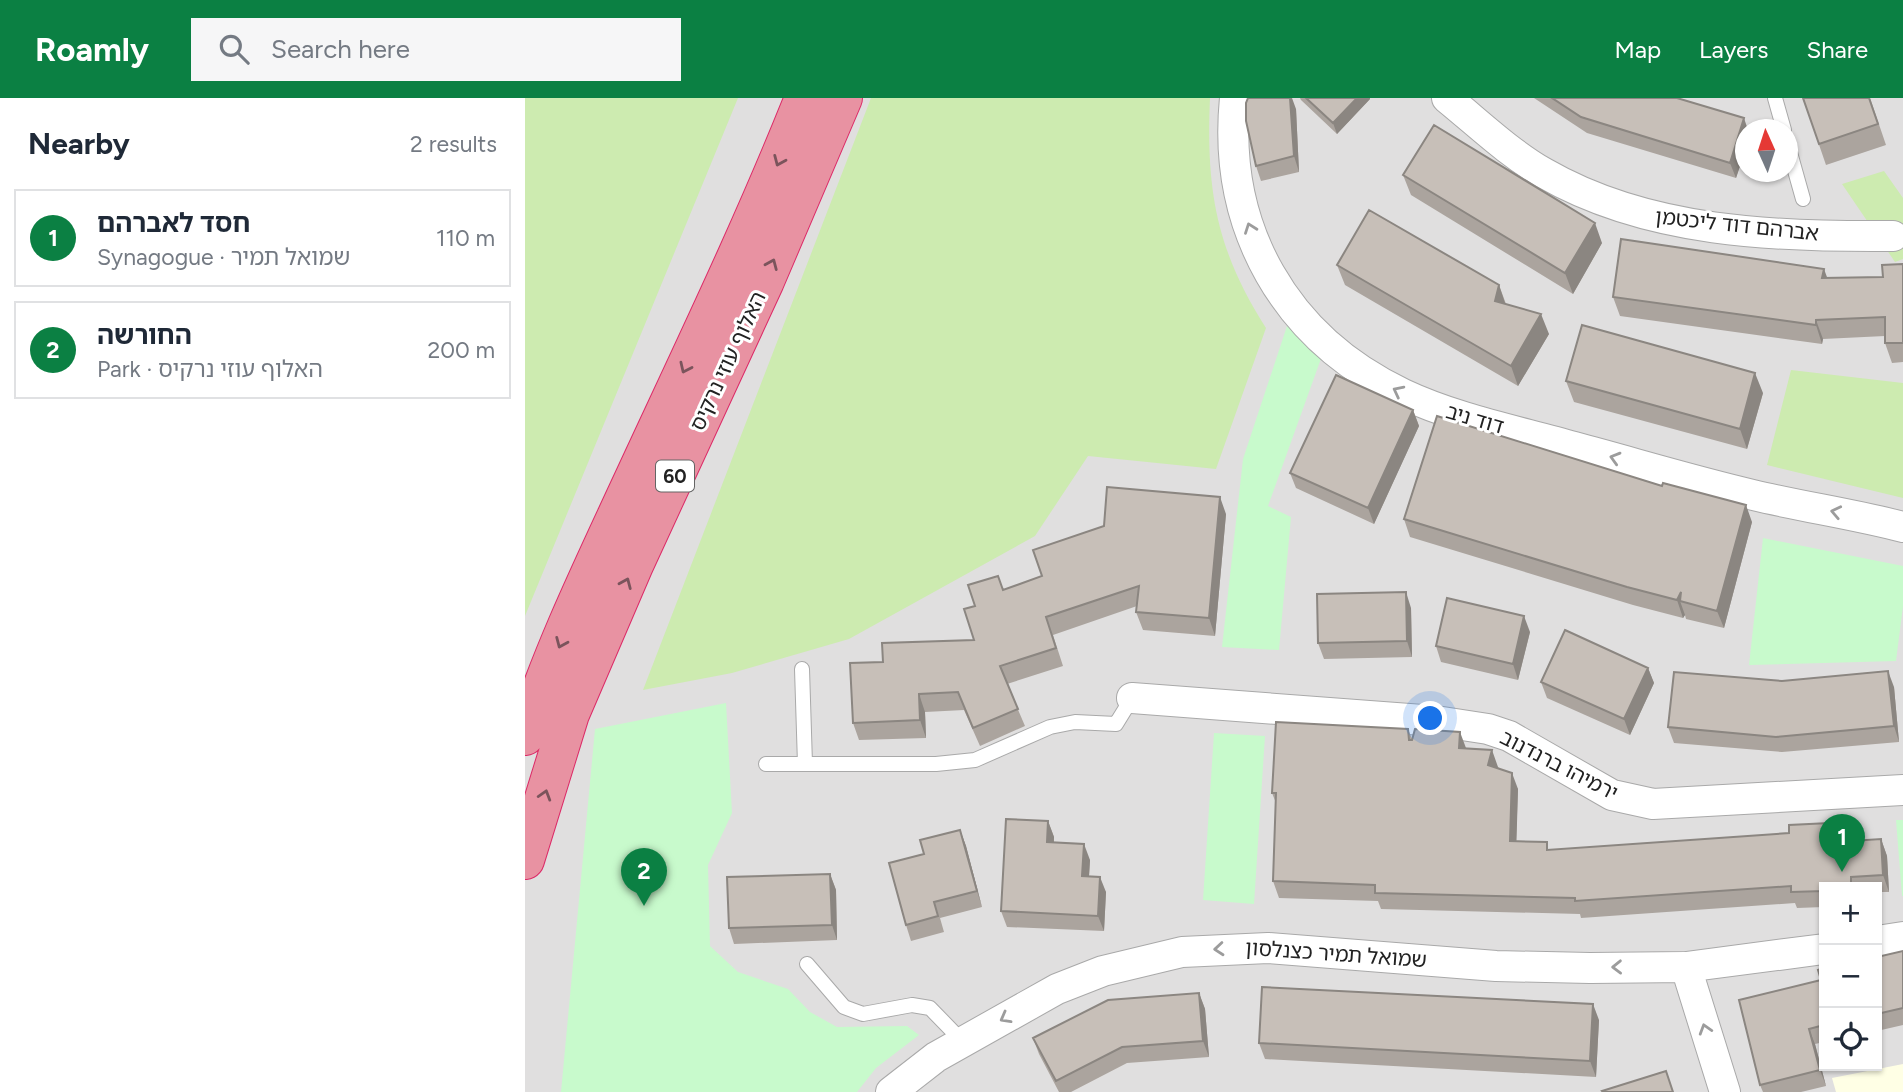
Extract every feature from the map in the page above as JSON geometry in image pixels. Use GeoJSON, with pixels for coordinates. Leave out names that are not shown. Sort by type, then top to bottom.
{"type":"FeatureCollection","features":[{"type":"Feature","properties":{"kind":"highway","name":"האלוף עוזי נרקיס"},"geometry":{"type":"LineString","coordinates":[[525,736],[596,561],[732,266],[804,98]]}},
{"type":"Feature","properties":{"kind":"highway","name":"האלוף עוזי נרקיס"},"geometry":{"type":"LineString","coordinates":[[525,860],[570,714],[634,565],[765,281],[842,98]]}},
{"type":"Feature","properties":{"kind":"street","name":"דוד ניב"},"geometry":{"type":"LineString","coordinates":[[1235,98],[1235,167],[1243,209],[1257,249],[1276,287],[1301,320],[1328,347],[1364,373],[1403,394],[1445,411],[1700,482],[1903,527]]}},
{"type":"Feature","properties":{"kind":"street","name":"אברהם דוד ליכטמן"},"geometry":{"type":"LineString","coordinates":[[1447,98],[1507,148],[1542,172],[1612,205],[1649,216],[1740,229],[1842,236],[1893,236]]}},
{"type":"Feature","properties":{"kind":"street","name":"ירמיהו ברנדנוב"},"geometry":{"type":"LineString","coordinates":[[1132,698],[1436,721],[1488,729],[1509,736],[1612,795],[1653,804],[1903,790]]}},
{"type":"Feature","properties":{"kind":"street"},"geometry":{"type":"LineString","coordinates":[[1882,940],[1903,937]]}},
{"type":"Feature","properties":{"kind":"street","name":"שמואל תמיר כצנלסון"},"geometry":{"type":"LineString","coordinates":[[891,1092],[936,1057],[1057,989],[1103,971],[1182,952],[1227,948],[1321,951],[1496,966],[1689,969],[1819,949]]}},
{"type":"Feature","properties":{"kind":"street"},"geometry":{"type":"LineString","coordinates":[[1689,969],[1725,1092]]}},
{"type":"Feature","properties":{"kind":"lane"},"geometry":{"type":"LineString","coordinates":[[1776,98],[1781,119]]}},
{"type":"Feature","properties":{"kind":"lane"},"geometry":{"type":"LineString","coordinates":[[1798,181],[1803,199]]}},
{"type":"Feature","properties":{"kind":"lane"},"geometry":{"type":"LineString","coordinates":[[802,669],[805,765]]}},
{"type":"Feature","properties":{"kind":"lane"},"geometry":{"type":"LineString","coordinates":[[766,764],[936,764],[975,760],[1050,727],[1075,722],[1116,724],[1132,698]]}},
{"type":"Feature","properties":{"kind":"lane"},"geometry":{"type":"LineString","coordinates":[[807,964],[844,1007],[863,1014],[912,1005],[930,1008],[962,1041]]}},
{"type":"Feature","properties":{"kind":"shaded area"},"geometry":{"type":"Polygon","coordinates":[[[525,98],[1903,98],[1903,1092],[525,1092],[525,98]]]}},
{"type":"Feature","properties":{"kind":"shaded area"},"geometry":{"type":"Polygon","coordinates":[[[1903,1064],[1903,1092],[1836,1092],[1832,1078],[1882,1071],[1882,1068],[1903,1064]]]}},
{"type":"Feature","properties":{"kind":"green space"},"geometry":{"type":"Polygon","coordinates":[[[525,98],[738,98],[525,616],[525,98]]]}},
{"type":"Feature","properties":{"kind":"green space"},"geometry":{"type":"Polygon","coordinates":[[[871,98],[1210,98],[1210,161],[1218,218],[1236,272],[1266,328],[1216,469],[1088,456],[1035,536],[849,639],[732,673],[643,690],[871,98]]]}},
{"type":"Feature","properties":{"kind":"green space"},"geometry":{"type":"Polygon","coordinates":[[[1884,171],[1903,198],[1903,259],[1895,262],[1842,184],[1884,171]]]}},
{"type":"Feature","properties":{"kind":"green space"},"geometry":{"type":"Polygon","coordinates":[[[1287,326],[1323,353],[1268,506],[1291,517],[1279,650],[1222,647],[1243,459],[1287,326]]]}},
{"type":"Feature","properties":{"kind":"green space"},"geometry":{"type":"Polygon","coordinates":[[[1791,370],[1903,383],[1903,498],[1767,465],[1791,370]]]}},
{"type":"Feature","properties":{"kind":"green space"},"geometry":{"type":"Polygon","coordinates":[[[1763,538],[1903,566],[1903,606],[1896,661],[1749,665],[1763,538]]]}},
{"type":"Feature","properties":{"kind":"green space"},"geometry":{"type":"Polygon","coordinates":[[[726,703],[732,813],[708,865],[710,946],[738,972],[788,989],[810,1012],[837,1027],[907,1026],[919,1035],[876,1068],[857,1092],[561,1092],[595,729],[726,703]]]}},
{"type":"Feature","properties":{"kind":"green space"},"geometry":{"type":"Polygon","coordinates":[[[1214,733],[1265,736],[1254,904],[1203,900],[1214,733]]]}},
{"type":"Feature","properties":{"kind":"green space"},"geometry":{"type":"Polygon","coordinates":[[[1896,820],[1903,820],[1903,896],[1902,896],[1896,820]]]}},
{"type":"Feature","properties":{"kind":"building"},"geometry":{"type":"Polygon","coordinates":[[[1248,98],[1290,98],[1294,156],[1256,166],[1246,121],[1248,98]]]}},
{"type":"Feature","properties":{"kind":"building"},"geometry":{"type":"Polygon","coordinates":[[[1306,98],[1357,98],[1333,123],[1306,98]]]}},
{"type":"Feature","properties":{"kind":"building"},"geometry":{"type":"Polygon","coordinates":[[[1552,98],[1677,98],[1744,118],[1735,119],[1735,147],[1730,163],[1581,117],[1552,98]]]}},
{"type":"Feature","properties":{"kind":"building"},"geometry":{"type":"Polygon","coordinates":[[[1803,98],[1869,98],[1878,124],[1819,144],[1803,98]]]}},
{"type":"Feature","properties":{"kind":"building"},"geometry":{"type":"Polygon","coordinates":[[[1434,125],[1595,223],[1565,273],[1403,175],[1434,125]]]}},
{"type":"Feature","properties":{"kind":"building"},"geometry":{"type":"Polygon","coordinates":[[[1369,210],[1499,285],[1495,301],[1541,314],[1511,366],[1337,265],[1369,210]]]}},
{"type":"Feature","properties":{"kind":"building"},"geometry":{"type":"Polygon","coordinates":[[[1621,239],[1824,269],[1822,278],[1883,277],[1882,265],[1903,264],[1903,343],[1885,343],[1885,317],[1816,320],[1816,325],[1613,297],[1621,239]]]}},
{"type":"Feature","properties":{"kind":"building"},"geometry":{"type":"Polygon","coordinates":[[[1582,325],[1755,373],[1740,429],[1566,381],[1582,325]]]}},
{"type":"Feature","properties":{"kind":"building"},"geometry":{"type":"Polygon","coordinates":[[[1336,375],[1413,410],[1368,508],[1290,473],[1336,375]]]}},
{"type":"Feature","properties":{"kind":"building"},"geometry":{"type":"Polygon","coordinates":[[[1437,416],[1662,486],[1663,483],[1746,505],[1717,611],[1680,601],[1681,592],[1677,600],[1627,587],[1404,519],[1437,416]]]}},
{"type":"Feature","properties":{"kind":"building"},"geometry":{"type":"Polygon","coordinates":[[[1107,487],[1220,497],[1209,618],[1136,612],[1139,586],[1046,617],[1056,648],[1000,666],[1018,709],[973,728],[958,692],[919,694],[920,720],[853,723],[850,663],[883,662],[882,643],[974,640],[964,609],[975,606],[968,585],[998,576],[1003,590],[1042,576],[1033,550],[1104,526],[1107,487]]]}},
{"type":"Feature","properties":{"kind":"building"},"geometry":{"type":"Polygon","coordinates":[[[1406,592],[1407,641],[1318,643],[1317,594],[1406,592]]]}},
{"type":"Feature","properties":{"kind":"building"},"geometry":{"type":"Polygon","coordinates":[[[1447,598],[1524,616],[1513,664],[1436,646],[1447,598]]]}},
{"type":"Feature","properties":{"kind":"building"},"geometry":{"type":"Polygon","coordinates":[[[1565,630],[1648,668],[1624,719],[1541,682],[1565,630]]]}},
{"type":"Feature","properties":{"kind":"building"},"geometry":{"type":"Polygon","coordinates":[[[1888,671],[1894,726],[1776,737],[1668,727],[1674,672],[1782,681],[1888,671]]]}},
{"type":"Feature","properties":{"kind":"building"},"geometry":{"type":"Polygon","coordinates":[[[1276,722],[1408,729],[1409,740],[1412,740],[1415,729],[1460,732],[1459,748],[1492,750],[1488,765],[1512,773],[1510,841],[1547,842],[1547,850],[1789,833],[1789,825],[1850,822],[1851,841],[1881,839],[1883,875],[1851,877],[1851,882],[1819,882],[1819,891],[1791,892],[1791,886],[1575,901],[1575,898],[1375,893],[1375,885],[1273,881],[1276,793],[1272,793],[1276,722]]]}},
{"type":"Feature","properties":{"kind":"building"},"geometry":{"type":"Polygon","coordinates":[[[1006,819],[1048,821],[1047,842],[1084,844],[1082,876],[1100,877],[1098,916],[1001,911],[1006,819]]]}},
{"type":"Feature","properties":{"kind":"building"},"geometry":{"type":"Polygon","coordinates":[[[960,830],[977,891],[934,902],[938,916],[906,925],[889,863],[924,854],[920,840],[960,830]]]}},
{"type":"Feature","properties":{"kind":"building"},"geometry":{"type":"Polygon","coordinates":[[[830,874],[832,925],[729,928],[727,877],[830,874]]]}},
{"type":"Feature","properties":{"kind":"building"},"geometry":{"type":"Polygon","coordinates":[[[1903,951],[1903,1008],[1882,1013],[1882,1008],[1882,956],[1903,951]]]}},
{"type":"Feature","properties":{"kind":"building"},"geometry":{"type":"Polygon","coordinates":[[[1819,980],[1819,1026],[1809,1029],[1819,1070],[1760,1085],[1739,1000],[1819,980]]]}},
{"type":"Feature","properties":{"kind":"building"},"geometry":{"type":"Polygon","coordinates":[[[1262,987],[1593,1004],[1590,1061],[1259,1043],[1262,987]]]}},
{"type":"Feature","properties":{"kind":"building"},"geometry":{"type":"Polygon","coordinates":[[[1199,993],[1203,1041],[1122,1047],[1056,1081],[1033,1038],[1108,1000],[1199,993]]]}},
{"type":"Feature","properties":{"kind":"building"},"geometry":{"type":"Polygon","coordinates":[[[1666,1071],[1673,1092],[1602,1091],[1666,1071]]]}},
{"type":"Feature","properties":{"kind":"place","name":"חסד לאברהם"},"geometry":{"type":"Point","coordinates":[1842,872]}},
{"type":"Feature","properties":{"kind":"place","name":"החורשה"},"geometry":{"type":"Point","coordinates":[644,906]}}]}
